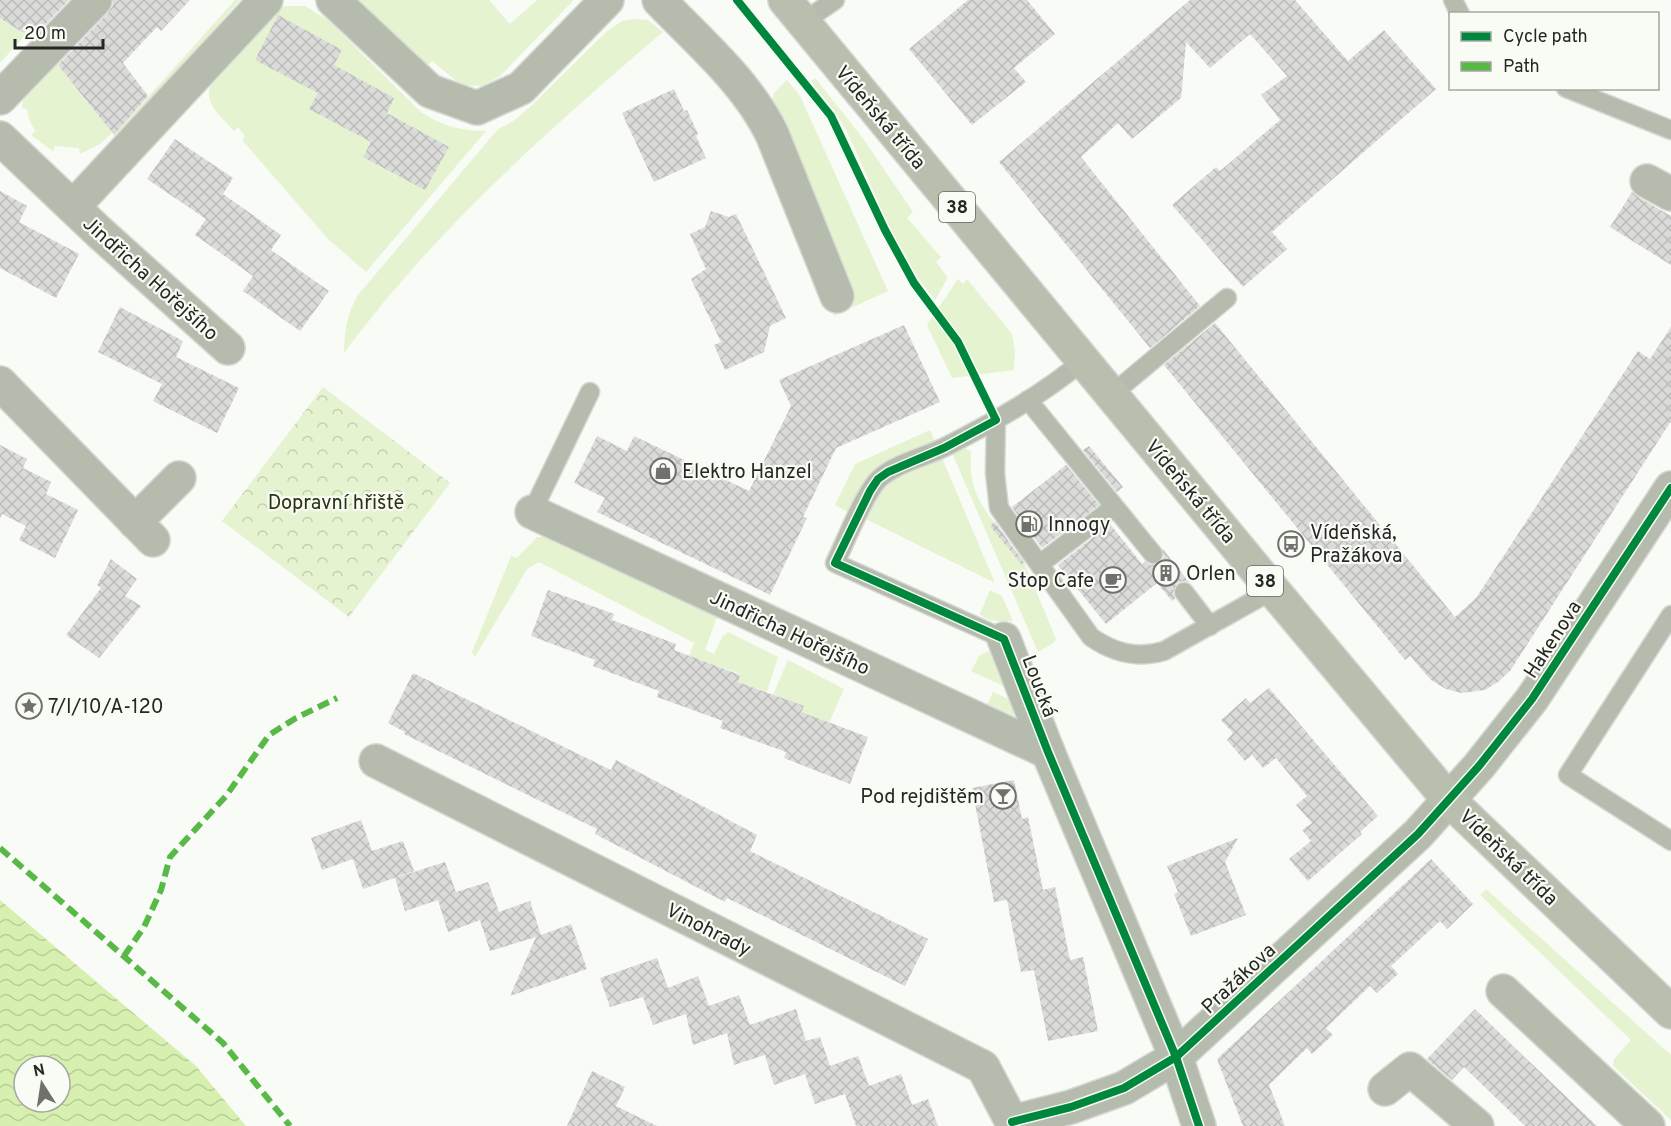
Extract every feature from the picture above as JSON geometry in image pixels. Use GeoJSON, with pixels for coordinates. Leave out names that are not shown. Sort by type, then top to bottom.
{"type":"FeatureCollection","features":[{"type":"Feature","properties":{"kind":"main road","name":"Vídeňská třída"},"geometry":{"type":"LineString","coordinates":[[794,11],[1449,800],[1671,1012]]}},
{"type":"Feature","properties":{"kind":"street"},"geometry":{"type":"LineString","coordinates":[[0,98],[95,0]]}},
{"type":"Feature","properties":{"kind":"street","name":"Jindřicha Hořejšího"},"geometry":{"type":"LineString","coordinates":[[73,207],[266,0]]}},
{"type":"Feature","properties":{"kind":"street"},"geometry":{"type":"LineString","coordinates":[[333,0],[430,91],[477,108],[521,88],[607,0]]}},
{"type":"Feature","properties":{"kind":"street"},"geometry":{"type":"LineString","coordinates":[[659,0],[732,75],[763,115],[837,296]]}},
{"type":"Feature","properties":{"kind":"street","name":"Jindřicha Hořejšího"},"geometry":{"type":"LineString","coordinates":[[0,138],[228,348]]}},
{"type":"Feature","properties":{"kind":"street"},"geometry":{"type":"LineString","coordinates":[[0,383],[144,531],[179,478]]}},
{"type":"Feature","properties":{"kind":"street","name":"Hakenova"},"geometry":{"type":"LineString","coordinates":[[1449,800],[1532,699],[1671,488]]}},
{"type":"Feature","properties":{"kind":"street","name":"Jindřicha Hořejšího"},"geometry":{"type":"LineString","coordinates":[[532,512],[1048,753]]}},
{"type":"Feature","properties":{"kind":"street","name":"Loucká"},"geometry":{"type":"LineString","coordinates":[[1004,639],[1048,753],[1176,1057],[1199,1126]]}},
{"type":"Feature","properties":{"kind":"street","name":"Vinohrady"},"geometry":{"type":"LineString","coordinates":[[376,761],[983,1067],[1013,1124]]}},
{"type":"Feature","properties":{"kind":"street","name":"Pražákova"},"geometry":{"type":"LineString","coordinates":[[1013,1124],[1124,1088],[1176,1057],[1418,834],[1449,800]]}},
{"type":"Feature","properties":{"kind":"street"},"geometry":{"type":"LineString","coordinates":[[1503,991],[1648,1126]]}},
{"type":"Feature","properties":{"kind":"street"},"geometry":{"type":"LineString","coordinates":[[1385,1089],[1410,1069],[1476,1126]]}},
{"type":"Feature","properties":{"kind":"lane"},"geometry":{"type":"LineString","coordinates":[[794,11],[835,0]]}},
{"type":"Feature","properties":{"kind":"lane"},"geometry":{"type":"LineString","coordinates":[[1571,90],[1671,130]]}},
{"type":"Feature","properties":{"kind":"lane"},"geometry":{"type":"LineString","coordinates":[[1112,395],[1227,298]]}},
{"type":"Feature","properties":{"kind":"lane","name":"Loucká"},"geometry":{"type":"LineString","coordinates":[[1004,639],[835,563],[878,479],[996,420],[1056,383],[1084,360]]}},
{"type":"Feature","properties":{"kind":"lane"},"geometry":{"type":"LineString","coordinates":[[532,512],[590,392]]}},
{"type":"Feature","properties":{"kind":"lane"},"geometry":{"type":"LineString","coordinates":[[1028,400],[1154,554]]}},
{"type":"Feature","properties":{"kind":"lane"},"geometry":{"type":"LineString","coordinates":[[996,420],[994,473],[999,508],[1091,637],[1107,648],[1119,652],[1154,654],[1178,645],[1273,590]]}},
{"type":"Feature","properties":{"kind":"lane"},"geometry":{"type":"LineString","coordinates":[[1040,564],[1114,507]]}},
{"type":"Feature","properties":{"kind":"lane"},"geometry":{"type":"LineString","coordinates":[[1184,592],[1210,626]]}},
{"type":"Feature","properties":{"kind":"lane"},"geometry":{"type":"LineString","coordinates":[[1671,615],[1568,775],[1671,841]]}},
{"type":"Feature","properties":{"kind":"green space"},"geometry":{"type":"Polygon","coordinates":[[[235,0],[240,0],[116,139],[113,136],[235,0]]]}},
{"type":"Feature","properties":{"kind":"green space"},"geometry":{"type":"Polygon","coordinates":[[[358,0],[489,0],[510,24],[537,0],[574,0],[500,76],[483,86],[461,85],[432,61],[426,67],[358,0]]]}},
{"type":"Feature","properties":{"kind":"green space"},"geometry":{"type":"Polygon","coordinates":[[[285,6],[305,6],[328,20],[422,113],[453,127],[486,131],[366,272],[328,239],[242,140],[245,136],[238,127],[234,131],[212,105],[210,99],[210,87],[275,13],[285,6]]]}},
{"type":"Feature","properties":{"kind":"green space"},"geometry":{"type":"Polygon","coordinates":[[[0,18],[29,31],[0,63],[0,18]]]}},
{"type":"Feature","properties":{"kind":"green space"},"geometry":{"type":"Polygon","coordinates":[[[648,20],[663,32],[535,144],[454,224],[379,308],[344,353],[347,323],[358,295],[498,129],[515,120],[532,105],[606,32],[622,21],[648,20]]]}},
{"type":"Feature","properties":{"kind":"green space"},"geometry":{"type":"Polygon","coordinates":[[[58,56],[58,65],[112,133],[100,144],[80,154],[79,148],[55,146],[53,151],[31,135],[35,131],[27,109],[22,108],[24,94],[58,56]]]}},
{"type":"Feature","properties":{"kind":"green space"},"geometry":{"type":"Polygon","coordinates":[[[815,78],[862,137],[913,212],[907,218],[941,257],[936,262],[947,279],[935,300],[907,260],[885,218],[846,130],[811,81],[815,78]]]}},
{"type":"Feature","properties":{"kind":"green space"},"geometry":{"type":"Polygon","coordinates":[[[787,80],[800,96],[888,291],[834,316],[771,105],[774,93],[787,80]]]}},
{"type":"Feature","properties":{"kind":"green space"},"geometry":{"type":"Polygon","coordinates":[[[958,279],[963,284],[967,279],[1012,334],[1015,351],[1014,370],[952,378],[927,325],[958,279]]]}},
{"type":"Feature","properties":{"kind":"green space","name":"Dopravní hřiště"},"geometry":{"type":"Polygon","coordinates":[[[323,387],[450,483],[349,617],[222,521],[323,387]]]}},
{"type":"Feature","properties":{"kind":"green space"},"geometry":{"type":"Polygon","coordinates":[[[930,430],[935,442],[872,474],[864,483],[848,512],[835,505],[855,464],[930,430]]]}},
{"type":"Feature","properties":{"kind":"green space"},"geometry":{"type":"Polygon","coordinates":[[[965,448],[971,452],[971,474],[975,492],[997,526],[993,529],[1011,552],[1016,550],[1022,557],[1056,639],[1038,652],[952,453],[965,448]]]}},
{"type":"Feature","properties":{"kind":"green space"},"geometry":{"type":"Polygon","coordinates":[[[942,458],[995,583],[866,519],[876,497],[892,481],[942,458]]]}},
{"type":"Feature","properties":{"kind":"green space"},"geometry":{"type":"Polygon","coordinates":[[[537,537],[551,537],[717,617],[705,650],[714,654],[722,637],[728,632],[778,657],[767,692],[738,682],[740,674],[689,656],[694,643],[539,562],[527,569],[475,657],[472,652],[511,556],[517,558],[537,537]]]}},
{"type":"Feature","properties":{"kind":"green space"},"geometry":{"type":"Polygon","coordinates":[[[990,590],[1002,596],[1013,621],[991,620],[980,614],[990,590]]]}},
{"type":"Feature","properties":{"kind":"green space"},"geometry":{"type":"Polygon","coordinates":[[[988,651],[993,655],[1007,688],[971,671],[980,655],[988,651]]]}},
{"type":"Feature","properties":{"kind":"green space"},"geometry":{"type":"Polygon","coordinates":[[[788,660],[844,689],[829,723],[801,713],[773,695],[788,660]]]}},
{"type":"Feature","properties":{"kind":"green space"},"geometry":{"type":"Polygon","coordinates":[[[993,692],[1013,701],[1012,719],[985,709],[993,692]]]}},
{"type":"Feature","properties":{"kind":"green space"},"geometry":{"type":"Polygon","coordinates":[[[1486,889],[1671,1055],[1671,1120],[1613,1066],[1614,1059],[1631,1040],[1480,895],[1486,889]]]}},
{"type":"Feature","properties":{"kind":"water"},"geometry":{"type":"Polygon","coordinates":[[[0,900],[196,1066],[246,1126],[0,1126],[0,900]]]}},
{"type":"Feature","properties":{"kind":"building"},"geometry":{"type":"Polygon","coordinates":[[[0,0],[69,0],[39,31],[22,32],[0,18],[0,0]]]}},
{"type":"Feature","properties":{"kind":"building"},"geometry":{"type":"Polygon","coordinates":[[[113,0],[190,0],[161,31],[157,27],[123,63],[148,96],[114,135],[58,65],[108,13],[113,0]]]}},
{"type":"Feature","properties":{"kind":"building"},"geometry":{"type":"Polygon","coordinates":[[[968,0],[1027,0],[1055,34],[1014,68],[1026,82],[972,125],[909,49],[968,0]]]}},
{"type":"Feature","properties":{"kind":"building"},"geometry":{"type":"Polygon","coordinates":[[[1190,0],[1295,0],[1348,61],[1384,30],[1436,89],[1272,232],[1287,249],[1243,287],[1172,205],[1216,167],[1220,171],[1280,120],[1261,95],[1287,76],[1250,34],[1210,68],[1186,42],[1181,98],[1132,139],[1118,123],[1081,157],[1200,306],[1150,348],[999,162],[1190,0]]]}},
{"type":"Feature","properties":{"kind":"building"},"geometry":{"type":"Polygon","coordinates":[[[278,15],[342,50],[334,65],[394,98],[387,113],[449,147],[425,190],[363,157],[371,142],[309,109],[318,93],[255,60],[278,15]]]}},
{"type":"Feature","properties":{"kind":"building"},"geometry":{"type":"Polygon","coordinates":[[[674,89],[684,111],[687,110],[706,158],[654,182],[622,113],[674,89]]]}},
{"type":"Feature","properties":{"kind":"building"},"geometry":{"type":"Polygon","coordinates":[[[175,139],[233,178],[223,194],[281,235],[271,250],[329,291],[300,331],[243,291],[253,276],[195,235],[206,219],[147,179],[175,139]]]}},
{"type":"Feature","properties":{"kind":"building"},"geometry":{"type":"Polygon","coordinates":[[[0,191],[27,206],[19,222],[79,254],[56,298],[0,268],[0,191]]]}},
{"type":"Feature","properties":{"kind":"building"},"geometry":{"type":"Polygon","coordinates":[[[1632,192],[1671,216],[1671,265],[1610,227],[1632,192]]]}},
{"type":"Feature","properties":{"kind":"building"},"geometry":{"type":"Polygon","coordinates":[[[711,211],[729,217],[736,214],[786,318],[770,326],[764,352],[725,370],[714,345],[721,342],[691,279],[706,269],[690,234],[705,227],[711,211]]]}},
{"type":"Feature","properties":{"kind":"building"},"geometry":{"type":"Polygon","coordinates":[[[120,307],[183,341],[176,357],[239,388],[217,433],[153,401],[162,384],[98,352],[120,307]]]}},
{"type":"Feature","properties":{"kind":"building"},"geometry":{"type":"Polygon","coordinates":[[[1215,323],[1455,617],[1476,598],[1638,351],[1650,359],[1671,327],[1671,421],[1510,671],[1485,690],[1461,693],[1446,689],[1431,680],[1410,656],[1405,660],[1164,365],[1215,323]]]}},
{"type":"Feature","properties":{"kind":"building","name":"Elektro Hanzel"},"geometry":{"type":"Polygon","coordinates":[[[904,325],[940,402],[836,448],[803,517],[807,518],[770,595],[597,512],[605,498],[574,483],[597,436],[627,451],[634,436],[749,491],[791,406],[779,380],[904,325]]]}},
{"type":"Feature","properties":{"kind":"building"},"geometry":{"type":"Polygon","coordinates":[[[0,445],[27,459],[23,468],[51,482],[46,494],[78,510],[55,558],[19,540],[26,526],[2,514],[0,518],[0,445]]]}},
{"type":"Feature","properties":{"kind":"building"},"geometry":{"type":"Polygon","coordinates":[[[1089,446],[1123,487],[1117,492],[1083,450],[1089,446]]]}},
{"type":"Feature","properties":{"kind":"building"},"geometry":{"type":"Polygon","coordinates":[[[1066,465],[1099,505],[1042,548],[1012,507],[1066,465]]]}},
{"type":"Feature","properties":{"kind":"building"},"geometry":{"type":"Polygon","coordinates":[[[995,522],[1024,563],[1022,565],[990,526],[995,522]]]}},
{"type":"Feature","properties":{"kind":"building","name":"Stop Cafe"},"geometry":{"type":"Polygon","coordinates":[[[1110,524],[1142,564],[1145,561],[1150,565],[1160,563],[1164,557],[1162,548],[1189,582],[1177,583],[1173,593],[1175,599],[1172,601],[1157,583],[1106,624],[1058,565],[1110,524]]]}},
{"type":"Feature","properties":{"kind":"building"},"geometry":{"type":"Polygon","coordinates":[[[111,559],[137,579],[125,596],[141,606],[99,658],[66,635],[101,588],[97,585],[111,559]]]}},
{"type":"Feature","properties":{"kind":"building"},"geometry":{"type":"Polygon","coordinates":[[[548,590],[614,614],[612,620],[676,644],[674,650],[740,675],[738,682],[804,706],[801,712],[868,737],[850,784],[784,758],[786,752],[720,728],[723,721],[657,697],[659,691],[593,666],[595,660],[531,636],[548,590]]]}},
{"type":"Feature","properties":{"kind":"building"},"geometry":{"type":"Polygon","coordinates":[[[413,673],[611,770],[616,760],[757,835],[750,851],[928,939],[905,986],[727,898],[725,902],[595,834],[597,829],[404,734],[405,732],[388,723],[413,673]]]}},
{"type":"Feature","properties":{"kind":"building"},"geometry":{"type":"Polygon","coordinates":[[[1269,688],[1378,816],[1360,832],[1362,834],[1308,881],[1289,859],[1311,841],[1302,830],[1312,823],[1296,805],[1307,796],[1276,758],[1263,768],[1252,755],[1245,761],[1227,740],[1233,733],[1221,720],[1246,698],[1250,703],[1269,688]]]}},
{"type":"Feature","properties":{"kind":"building"},"geometry":{"type":"Polygon","coordinates":[[[1014,780],[1022,819],[1028,817],[1043,890],[1055,887],[1070,960],[1083,957],[1098,1031],[1048,1041],[1034,970],[1021,972],[1007,900],[994,902],[972,788],[1014,780]]]}},
{"type":"Feature","properties":{"kind":"building"},"geometry":{"type":"Polygon","coordinates":[[[361,820],[372,851],[403,841],[414,871],[363,889],[353,859],[322,870],[311,838],[361,820]]]}},
{"type":"Feature","properties":{"kind":"building"},"geometry":{"type":"Polygon","coordinates":[[[1238,838],[1225,862],[1246,915],[1191,936],[1174,894],[1178,892],[1167,866],[1238,838]]]}},
{"type":"Feature","properties":{"kind":"building"},"geometry":{"type":"Polygon","coordinates":[[[1431,859],[1473,904],[1447,929],[1440,921],[1391,966],[1398,974],[1377,993],[1370,986],[1326,1028],[1333,1035],[1312,1054],[1307,1048],[1269,1085],[1285,1126],[1243,1126],[1217,1059],[1431,859]]]}},
{"type":"Feature","properties":{"kind":"building"},"geometry":{"type":"Polygon","coordinates":[[[445,862],[456,892],[488,882],[499,912],[530,901],[541,935],[571,924],[587,969],[510,996],[536,937],[490,951],[480,920],[448,932],[438,900],[405,911],[395,878],[445,862]]]}},
{"type":"Feature","properties":{"kind":"building"},"geometry":{"type":"Polygon","coordinates":[[[657,958],[668,988],[698,976],[709,1006],[739,995],[750,1025],[796,1009],[806,1041],[820,1037],[830,1066],[858,1056],[869,1086],[901,1074],[912,1105],[928,1099],[938,1126],[856,1126],[845,1094],[815,1104],[805,1074],[774,1085],[765,1055],[734,1065],[727,1033],[693,1045],[686,1014],[653,1025],[643,997],[610,1007],[600,978],[657,958]]]}},
{"type":"Feature","properties":{"kind":"building"},"geometry":{"type":"Polygon","coordinates":[[[1475,1009],[1597,1126],[1525,1126],[1464,1067],[1452,1080],[1427,1059],[1475,1009]]]}},
{"type":"Feature","properties":{"kind":"building"},"geometry":{"type":"Polygon","coordinates":[[[592,1071],[625,1087],[616,1106],[657,1126],[567,1126],[592,1071]]]}},
{"type":"Feature","properties":{"kind":"marked path"},"geometry":{"type":"LineString","coordinates":[[124,956],[144,927],[161,890],[170,857],[226,796],[269,735],[296,718],[337,698]]}},
{"type":"Feature","properties":{"kind":"marked path"},"geometry":{"type":"LineString","coordinates":[[0,848],[223,1043],[290,1126]]}},
{"type":"Feature","properties":{"kind":"cycle path"},"geometry":{"type":"LineString","coordinates":[[737,0],[831,116],[885,230],[914,283],[958,342],[996,420],[878,479],[835,563],[1004,639],[1048,752],[1176,1057],[1199,1126]]}},
{"type":"Feature","properties":{"kind":"cycle path"},"geometry":{"type":"LineString","coordinates":[[1012,1122],[1071,1107],[1124,1088],[1176,1057],[1418,834],[1479,766],[1532,699],[1671,488]]}},
{"type":"Feature","properties":{"kind":"place","name":"Elektro Hanzel"},"geometry":{"type":"Point","coordinates":[663,471]}},
{"type":"Feature","properties":{"kind":"place","name":"Innogy"},"geometry":{"type":"Point","coordinates":[1029,524]}},
{"type":"Feature","properties":{"kind":"place","name":"Vídeňská, Pražákova"},"geometry":{"type":"Point","coordinates":[1291,544]}},
{"type":"Feature","properties":{"kind":"place","name":"Orlen"},"geometry":{"type":"Point","coordinates":[1166,573]}},
{"type":"Feature","properties":{"kind":"place","name":"Stop Cafe"},"geometry":{"type":"Point","coordinates":[1113,580]}},
{"type":"Feature","properties":{"kind":"place","name":"7/I/10/A-120"},"geometry":{"type":"Point","coordinates":[29,706]}},
{"type":"Feature","properties":{"kind":"place","name":"Pod rejdištěm"},"geometry":{"type":"Point","coordinates":[1003,796]}}]}
